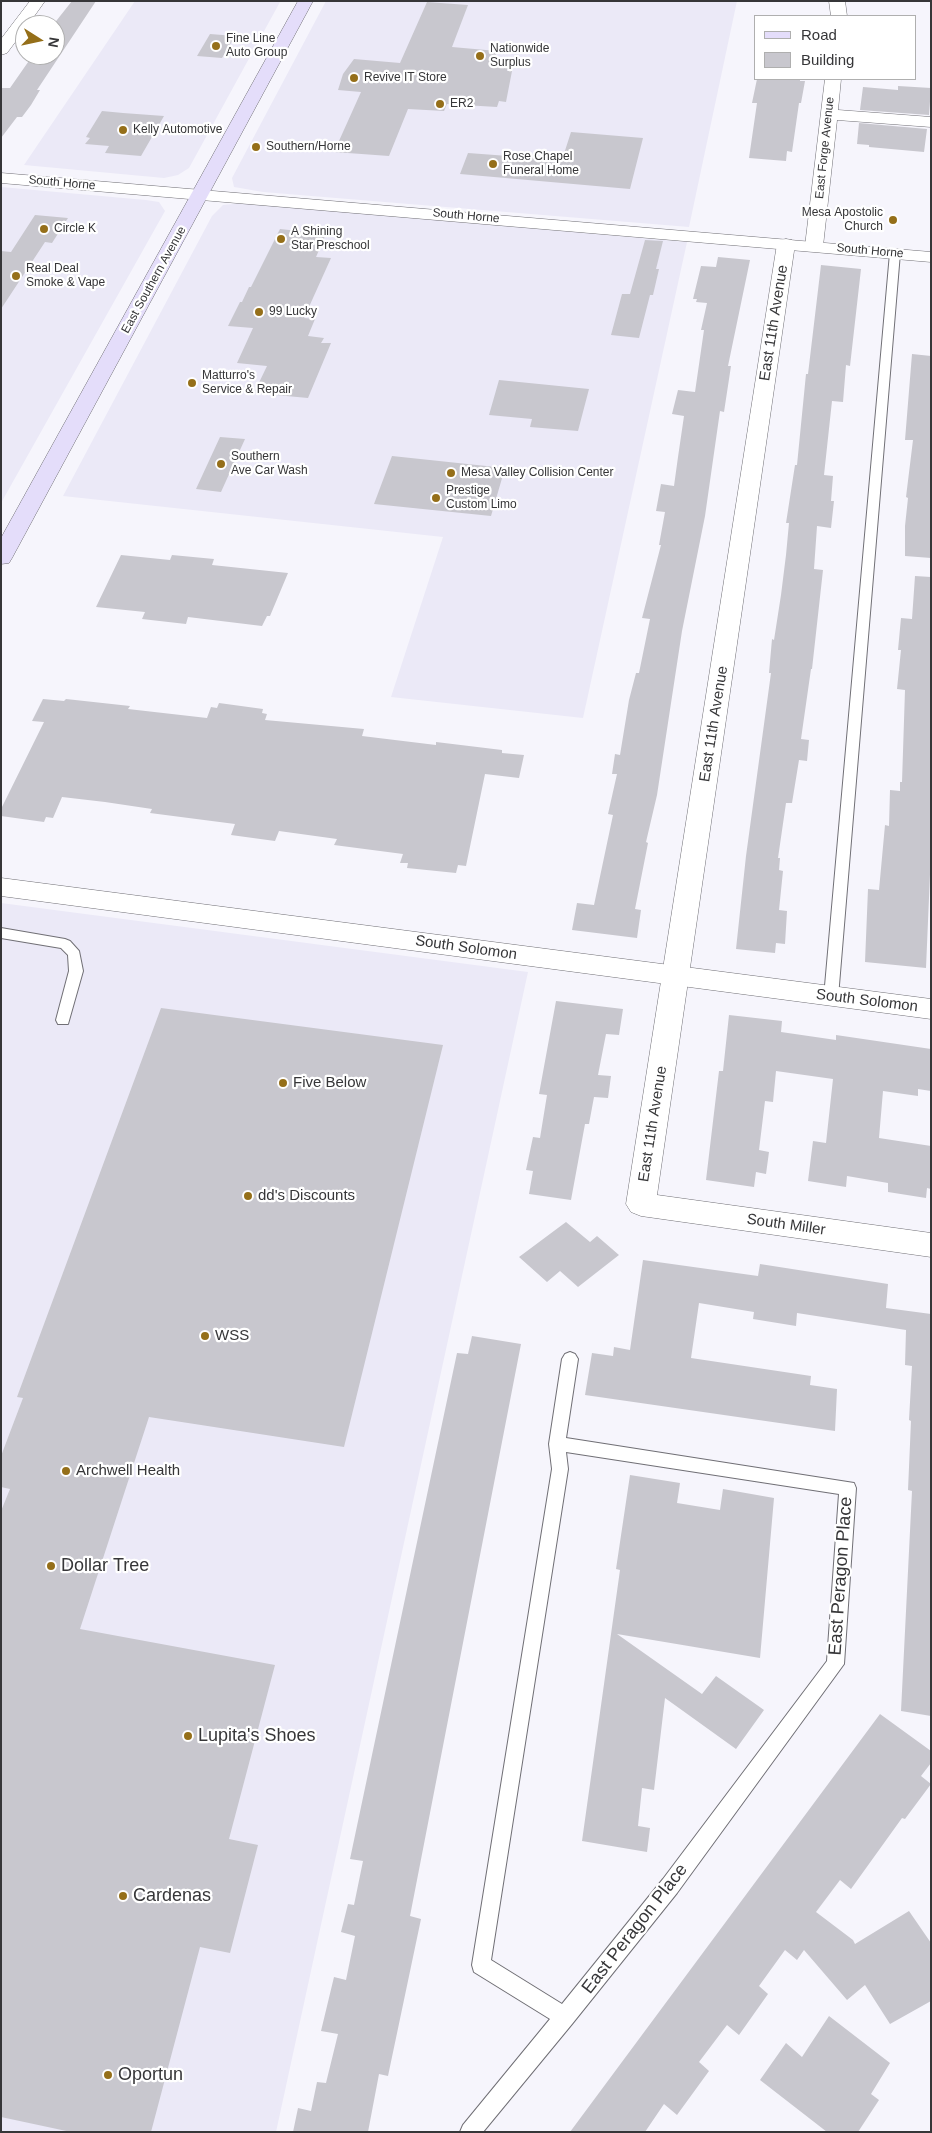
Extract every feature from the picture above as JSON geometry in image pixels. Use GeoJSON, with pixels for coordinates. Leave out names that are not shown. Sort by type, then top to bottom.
{"type":"FeatureCollection","features":[{"type":"Feature","properties":{"kind":"main road","name":"East Southern Avenue"},"geometry":{"type":"LineString","coordinates":[[1,558],[306,1]]}},
{"type":"Feature","properties":{"kind":"street"},"geometry":{"type":"LineString","coordinates":[[1,50],[38,1]]}},
{"type":"Feature","properties":{"kind":"street"},"geometry":{"type":"LineString","coordinates":[[837,1],[839,15]]}},
{"type":"Feature","properties":{"kind":"street","name":"East Forge Avenue"},"geometry":{"type":"LineString","coordinates":[[814,246],[833,80]]}},
{"type":"Feature","properties":{"kind":"street"},"geometry":{"type":"LineString","coordinates":[[828,114],[931,122]]}},
{"type":"Feature","properties":{"kind":"street","name":"South Horne"},"geometry":{"type":"LineString","coordinates":[[1,178],[931,257]]}},
{"type":"Feature","properties":{"kind":"street","name":"East 11th Avenue"},"geometry":{"type":"LineString","coordinates":[[641,1204],[786,244]]}},
{"type":"Feature","properties":{"kind":"street","name":"South Solomon"},"geometry":{"type":"LineString","coordinates":[[1,887],[931,1010]]}},
{"type":"Feature","properties":{"kind":"street","name":"South Miller"},"geometry":{"type":"LineString","coordinates":[[641,1204],[931,1246]]}},
{"type":"Feature","properties":{"kind":"lane"},"geometry":{"type":"LineString","coordinates":[[831,997],[895,253]]}},
{"type":"Feature","properties":{"kind":"lane"},"geometry":{"type":"LineString","coordinates":[[1,933],[65,944],[74,954],[76,971],[63,1020]]}},
{"type":"Feature","properties":{"kind":"lane"},"geometry":{"type":"LineString","coordinates":[[565,2017],[481,1965],[560,1469],[557,1444],[570,1359]]}},
{"type":"Feature","properties":{"kind":"lane","name":"East Peragon Place"},"geometry":{"type":"LineString","coordinates":[[470,2132],[670,1886],[835,1664],[848,1488],[557,1444]]}},
{"type":"Feature","properties":{"kind":"shaded area"},"geometry":{"type":"Polygon","coordinates":[[[135,1],[280,2],[189,168],[178,175],[164,178],[24,165],[135,1]]]}},
{"type":"Feature","properties":{"kind":"shaded area"},"geometry":{"type":"Polygon","coordinates":[[[326,1],[737,1],[689,227],[263,192],[234,187],[232,178],[326,1]]]}},
{"type":"Feature","properties":{"kind":"shaded area"},"geometry":{"type":"Polygon","coordinates":[[[1,187],[146,200],[159,202],[165,211],[1,503],[1,187]]]}},
{"type":"Feature","properties":{"kind":"shaded area"},"geometry":{"type":"Polygon","coordinates":[[[243,203],[687,242],[583,718],[391,697],[443,537],[63,496],[212,216],[223,205],[243,203]]]}},
{"type":"Feature","properties":{"kind":"shaded area"},"geometry":{"type":"Polygon","coordinates":[[[1,903],[528,972],[276,2132],[1,2132],[1,903]]]}},
{"type":"Feature","properties":{"kind":"building"},"geometry":{"type":"Polygon","coordinates":[[[72,1],[96,1],[65,48],[65,15],[61,15],[72,1]]]}},
{"type":"Feature","properties":{"kind":"building"},"geometry":{"type":"Polygon","coordinates":[[[427,2],[468,5],[452,47],[497,51],[491,67],[508,68],[507,71],[512,71],[506,102],[499,101],[497,107],[447,104],[444,111],[408,109],[389,156],[334,152],[361,92],[338,90],[343,74],[354,59],[400,63],[427,2]]]}},
{"type":"Feature","properties":{"kind":"building","name":"Fine Line Auto Group"},"geometry":{"type":"Polygon","coordinates":[[[210,34],[235,36],[222,58],[197,56],[210,34]]]}},
{"type":"Feature","properties":{"kind":"building"},"geometry":{"type":"Polygon","coordinates":[[[26,65],[54,65],[37,90],[40,90],[31,105],[22,117],[17,117],[1,138],[1,88],[10,88],[26,65]]]}},
{"type":"Feature","properties":{"kind":"building"},"geometry":{"type":"Polygon","coordinates":[[[757,80],[805,81],[801,103],[799,103],[792,152],[787,151],[786,161],[749,158],[757,103],[752,103],[757,80]]]}},
{"type":"Feature","properties":{"kind":"building"},"geometry":{"type":"Polygon","coordinates":[[[898,86],[931,88],[929,115],[860,110],[863,87],[898,90],[898,86]]]}},
{"type":"Feature","properties":{"kind":"building","name":"Kelly Automotive"},"geometry":{"type":"Polygon","coordinates":[[[102,111],[164,116],[141,156],[105,153],[109,146],[85,144],[90,138],[86,137],[102,111]]]}},
{"type":"Feature","properties":{"kind":"building"},"geometry":{"type":"Polygon","coordinates":[[[859,123],[927,129],[924,152],[869,147],[869,145],[857,144],[859,123]]]}},
{"type":"Feature","properties":{"kind":"building"},"geometry":{"type":"Polygon","coordinates":[[[571,132],[643,138],[630,189],[460,174],[468,153],[562,160],[571,132]]]}},
{"type":"Feature","properties":{"kind":"building"},"geometry":{"type":"Polygon","coordinates":[[[35,215],[68,218],[52,243],[45,242],[1,309],[1,251],[11,252],[35,215]]]}},
{"type":"Feature","properties":{"kind":"building"},"geometry":{"type":"Polygon","coordinates":[[[280,229],[326,234],[316,257],[331,258],[304,318],[315,319],[308,336],[324,338],[321,343],[331,343],[308,398],[254,393],[267,366],[237,363],[253,328],[228,326],[240,302],[242,302],[249,287],[251,287],[280,229]]]}},
{"type":"Feature","properties":{"kind":"building"},"geometry":{"type":"Polygon","coordinates":[[[645,240],[663,241],[656,269],[659,269],[653,295],[650,295],[639,338],[611,335],[622,294],[630,294],[645,240]]]}},
{"type":"Feature","properties":{"kind":"building"},"geometry":{"type":"Polygon","coordinates":[[[718,257],[750,260],[728,366],[731,366],[724,412],[720,411],[705,516],[682,631],[657,795],[646,842],[648,843],[635,909],[641,910],[637,938],[572,930],[577,903],[594,905],[613,815],[608,814],[617,774],[612,774],[615,754],[620,755],[629,700],[636,673],[639,673],[650,619],[642,618],[661,545],[659,545],[665,512],[656,511],[661,484],[674,486],[684,416],[672,414],[678,390],[695,392],[704,330],[701,330],[707,303],[696,302],[697,299],[693,299],[701,266],[716,267],[718,257]]]}},
{"type":"Feature","properties":{"kind":"building"},"geometry":{"type":"Polygon","coordinates":[[[821,265],[861,269],[850,366],[846,365],[843,402],[832,401],[824,475],[833,476],[831,501],[834,501],[831,528],[817,526],[814,569],[823,570],[812,669],[801,739],[809,740],[807,761],[799,760],[792,803],[786,803],[778,858],[780,858],[779,870],[783,871],[779,910],[787,911],[785,944],[776,943],[775,953],[736,949],[746,856],[771,673],[769,673],[772,639],[774,640],[786,555],[789,523],[786,523],[795,465],[797,465],[806,374],[808,374],[821,265]]]}},
{"type":"Feature","properties":{"kind":"building"},"geometry":{"type":"Polygon","coordinates":[[[912,354],[931,356],[931,558],[905,556],[905,526],[908,498],[906,497],[913,440],[905,440],[912,354]]]}},
{"type":"Feature","properties":{"kind":"building"},"geometry":{"type":"Polygon","coordinates":[[[499,380],[589,389],[578,431],[530,427],[532,419],[489,415],[499,380]]]}},
{"type":"Feature","properties":{"kind":"building","name":"Southern Ave Car Wash"},"geometry":{"type":"Polygon","coordinates":[[[220,437],[245,439],[221,492],[196,489],[220,437]]]}},
{"type":"Feature","properties":{"kind":"building"},"geometry":{"type":"Polygon","coordinates":[[[392,456],[505,468],[491,516],[374,504],[392,456]]]}},
{"type":"Feature","properties":{"kind":"building"},"geometry":{"type":"Polygon","coordinates":[[[121,555],[170,560],[172,555],[214,559],[212,565],[288,573],[270,616],[267,616],[262,626],[188,617],[186,624],[142,619],[145,612],[96,607],[121,555]]]}},
{"type":"Feature","properties":{"kind":"building"},"geometry":{"type":"Polygon","coordinates":[[[915,576],[931,577],[931,851],[926,968],[865,962],[868,889],[879,890],[885,825],[889,826],[890,790],[900,791],[900,782],[902,782],[905,690],[897,689],[901,650],[898,650],[901,618],[912,619],[915,576]]]}},
{"type":"Feature","properties":{"kind":"building"},"geometry":{"type":"Polygon","coordinates":[[[43,699],[64,701],[66,699],[130,706],[128,709],[207,718],[211,707],[217,708],[219,703],[263,709],[262,713],[267,714],[265,720],[364,729],[362,736],[436,745],[436,742],[502,750],[502,753],[524,755],[519,778],[485,774],[466,866],[458,865],[456,873],[407,868],[408,863],[400,863],[403,854],[334,845],[337,839],[279,831],[275,841],[231,835],[235,824],[150,813],[152,809],[105,802],[62,797],[53,818],[46,817],[44,822],[1,816],[1,809],[44,722],[32,721],[43,699]]]}},
{"type":"Feature","properties":{"kind":"building"},"geometry":{"type":"Polygon","coordinates":[[[556,1001],[623,1009],[619,1035],[606,1034],[598,1075],[611,1076],[608,1098],[594,1097],[589,1124],[585,1124],[571,1200],[529,1194],[533,1171],[526,1170],[533,1137],[540,1138],[547,1095],[539,1094],[556,1001]]]}},
{"type":"Feature","properties":{"kind":"building"},"geometry":{"type":"Polygon","coordinates":[[[161,1008],[443,1045],[344,1447],[149,1417],[80,1629],[275,1665],[229,1839],[258,1845],[230,1953],[200,1947],[151,2132],[71,2132],[1,2117],[1,1511],[10,1489],[1,1487],[1,1456],[23,1398],[17,1397],[161,1008]]]}},
{"type":"Feature","properties":{"kind":"building"},"geometry":{"type":"Polygon","coordinates":[[[729,1015],[782,1021],[781,1032],[836,1040],[836,1035],[931,1049],[931,1091],[918,1089],[918,1096],[883,1091],[879,1138],[931,1146],[931,1189],[927,1188],[926,1198],[888,1192],[888,1183],[847,1176],[846,1187],[808,1181],[813,1141],[826,1143],[833,1079],[776,1071],[773,1102],[765,1101],[759,1150],[769,1152],[766,1174],[756,1172],[754,1187],[706,1180],[719,1071],[723,1071],[729,1015]]]}},
{"type":"Feature","properties":{"kind":"building"},"geometry":{"type":"Polygon","coordinates":[[[566,1222],[590,1242],[597,1236],[619,1255],[578,1287],[560,1271],[547,1282],[519,1257],[566,1222]]]}},
{"type":"Feature","properties":{"kind":"building"},"geometry":{"type":"Polygon","coordinates":[[[643,1260],[758,1276],[760,1264],[888,1284],[886,1308],[931,1314],[931,1716],[901,1711],[912,1491],[908,1490],[912,1366],[905,1365],[906,1330],[797,1313],[796,1326],[753,1319],[754,1312],[699,1303],[691,1358],[811,1376],[810,1385],[837,1389],[835,1431],[585,1395],[592,1353],[613,1356],[614,1347],[630,1350],[643,1260]]]}},
{"type":"Feature","properties":{"kind":"building"},"geometry":{"type":"Polygon","coordinates":[[[472,1336],[521,1344],[410,1916],[421,1919],[388,2076],[379,2074],[368,2132],[293,2132],[298,2108],[311,2111],[317,2082],[326,2083],[338,2034],[321,2031],[334,1977],[346,1980],[355,1936],[341,1932],[348,1904],[354,1905],[363,1861],[350,1859],[457,1353],[468,1354],[472,1336]]]}},
{"type":"Feature","properties":{"kind":"building"},"geometry":{"type":"Polygon","coordinates":[[[630,1475],[680,1483],[677,1503],[720,1510],[723,1489],[774,1498],[760,1658],[617,1634],[702,1694],[716,1676],[764,1710],[736,1749],[665,1698],[654,1790],[642,1788],[638,1826],[650,1828],[647,1852],[582,1841],[620,1570],[616,1569],[630,1475]]]}},
{"type":"Feature","properties":{"kind":"building"},"geometry":{"type":"Polygon","coordinates":[[[880,1714],[931,1751],[931,1763],[921,1776],[931,1784],[905,1819],[902,1818],[851,1889],[840,1880],[816,1912],[853,1940],[855,1944],[909,1911],[931,1943],[931,2001],[890,2024],[865,1985],[847,2000],[804,1950],[797,1960],[785,1950],[759,1986],[768,1994],[739,2035],[727,2025],[699,2062],[709,2071],[677,2115],[664,2104],[645,2132],[570,2132],[880,1714]]]}},
{"type":"Feature","properties":{"kind":"building"},"geometry":{"type":"Polygon","coordinates":[[[829,2016],[890,2063],[871,2094],[879,2100],[858,2132],[827,2132],[760,2080],[786,2043],[802,2057],[829,2016]]]}},
{"type":"Feature","properties":{"kind":"place","name":"Fine Line Auto Group"},"geometry":{"type":"Point","coordinates":[216,46]}},
{"type":"Feature","properties":{"kind":"place","name":"Nationwide Surplus"},"geometry":{"type":"Point","coordinates":[480,56]}},
{"type":"Feature","properties":{"kind":"place","name":"Revive IT Store"},"geometry":{"type":"Point","coordinates":[354,78]}},
{"type":"Feature","properties":{"kind":"place","name":"ER2"},"geometry":{"type":"Point","coordinates":[440,104]}},
{"type":"Feature","properties":{"kind":"place","name":"Kelly Automotive"},"geometry":{"type":"Point","coordinates":[123,130]}},
{"type":"Feature","properties":{"kind":"place","name":"Southern/Horne"},"geometry":{"type":"Point","coordinates":[256,147]}},
{"type":"Feature","properties":{"kind":"place","name":"Rose Chapel Funeral Home"},"geometry":{"type":"Point","coordinates":[493,164]}},
{"type":"Feature","properties":{"kind":"place","name":"Mesa Apostolic Church"},"geometry":{"type":"Point","coordinates":[893,220]}},
{"type":"Feature","properties":{"kind":"place","name":"Circle K"},"geometry":{"type":"Point","coordinates":[44,229]}},
{"type":"Feature","properties":{"kind":"place","name":"A Shining Star Preschool"},"geometry":{"type":"Point","coordinates":[281,239]}},
{"type":"Feature","properties":{"kind":"place","name":"Real Deal Smoke & Vape"},"geometry":{"type":"Point","coordinates":[16,276]}},
{"type":"Feature","properties":{"kind":"place","name":"99 Lucky"},"geometry":{"type":"Point","coordinates":[259,312]}},
{"type":"Feature","properties":{"kind":"place","name":"Matturro's Service & Repair"},"geometry":{"type":"Point","coordinates":[192,383]}},
{"type":"Feature","properties":{"kind":"place","name":"Southern Ave Car Wash"},"geometry":{"type":"Point","coordinates":[221,464]}},
{"type":"Feature","properties":{"kind":"place","name":"Mesa Valley Collision Center"},"geometry":{"type":"Point","coordinates":[451,473]}},
{"type":"Feature","properties":{"kind":"place","name":"Prestige Custom Limo"},"geometry":{"type":"Point","coordinates":[436,498]}},
{"type":"Feature","properties":{"kind":"place","name":"Five Below"},"geometry":{"type":"Point","coordinates":[283,1083]}},
{"type":"Feature","properties":{"kind":"place","name":"dd's Discounts"},"geometry":{"type":"Point","coordinates":[248,1196]}},
{"type":"Feature","properties":{"kind":"place","name":"WSS"},"geometry":{"type":"Point","coordinates":[205,1336]}},
{"type":"Feature","properties":{"kind":"place","name":"Archwell Health"},"geometry":{"type":"Point","coordinates":[66,1471]}},
{"type":"Feature","properties":{"kind":"place","name":"Dollar Tree"},"geometry":{"type":"Point","coordinates":[51,1566]}},
{"type":"Feature","properties":{"kind":"place","name":"Lupita's Shoes"},"geometry":{"type":"Point","coordinates":[188,1736]}},
{"type":"Feature","properties":{"kind":"place","name":"Cardenas"},"geometry":{"type":"Point","coordinates":[123,1896]}},
{"type":"Feature","properties":{"kind":"place","name":"Oportun"},"geometry":{"type":"Point","coordinates":[108,2075]}}]}
